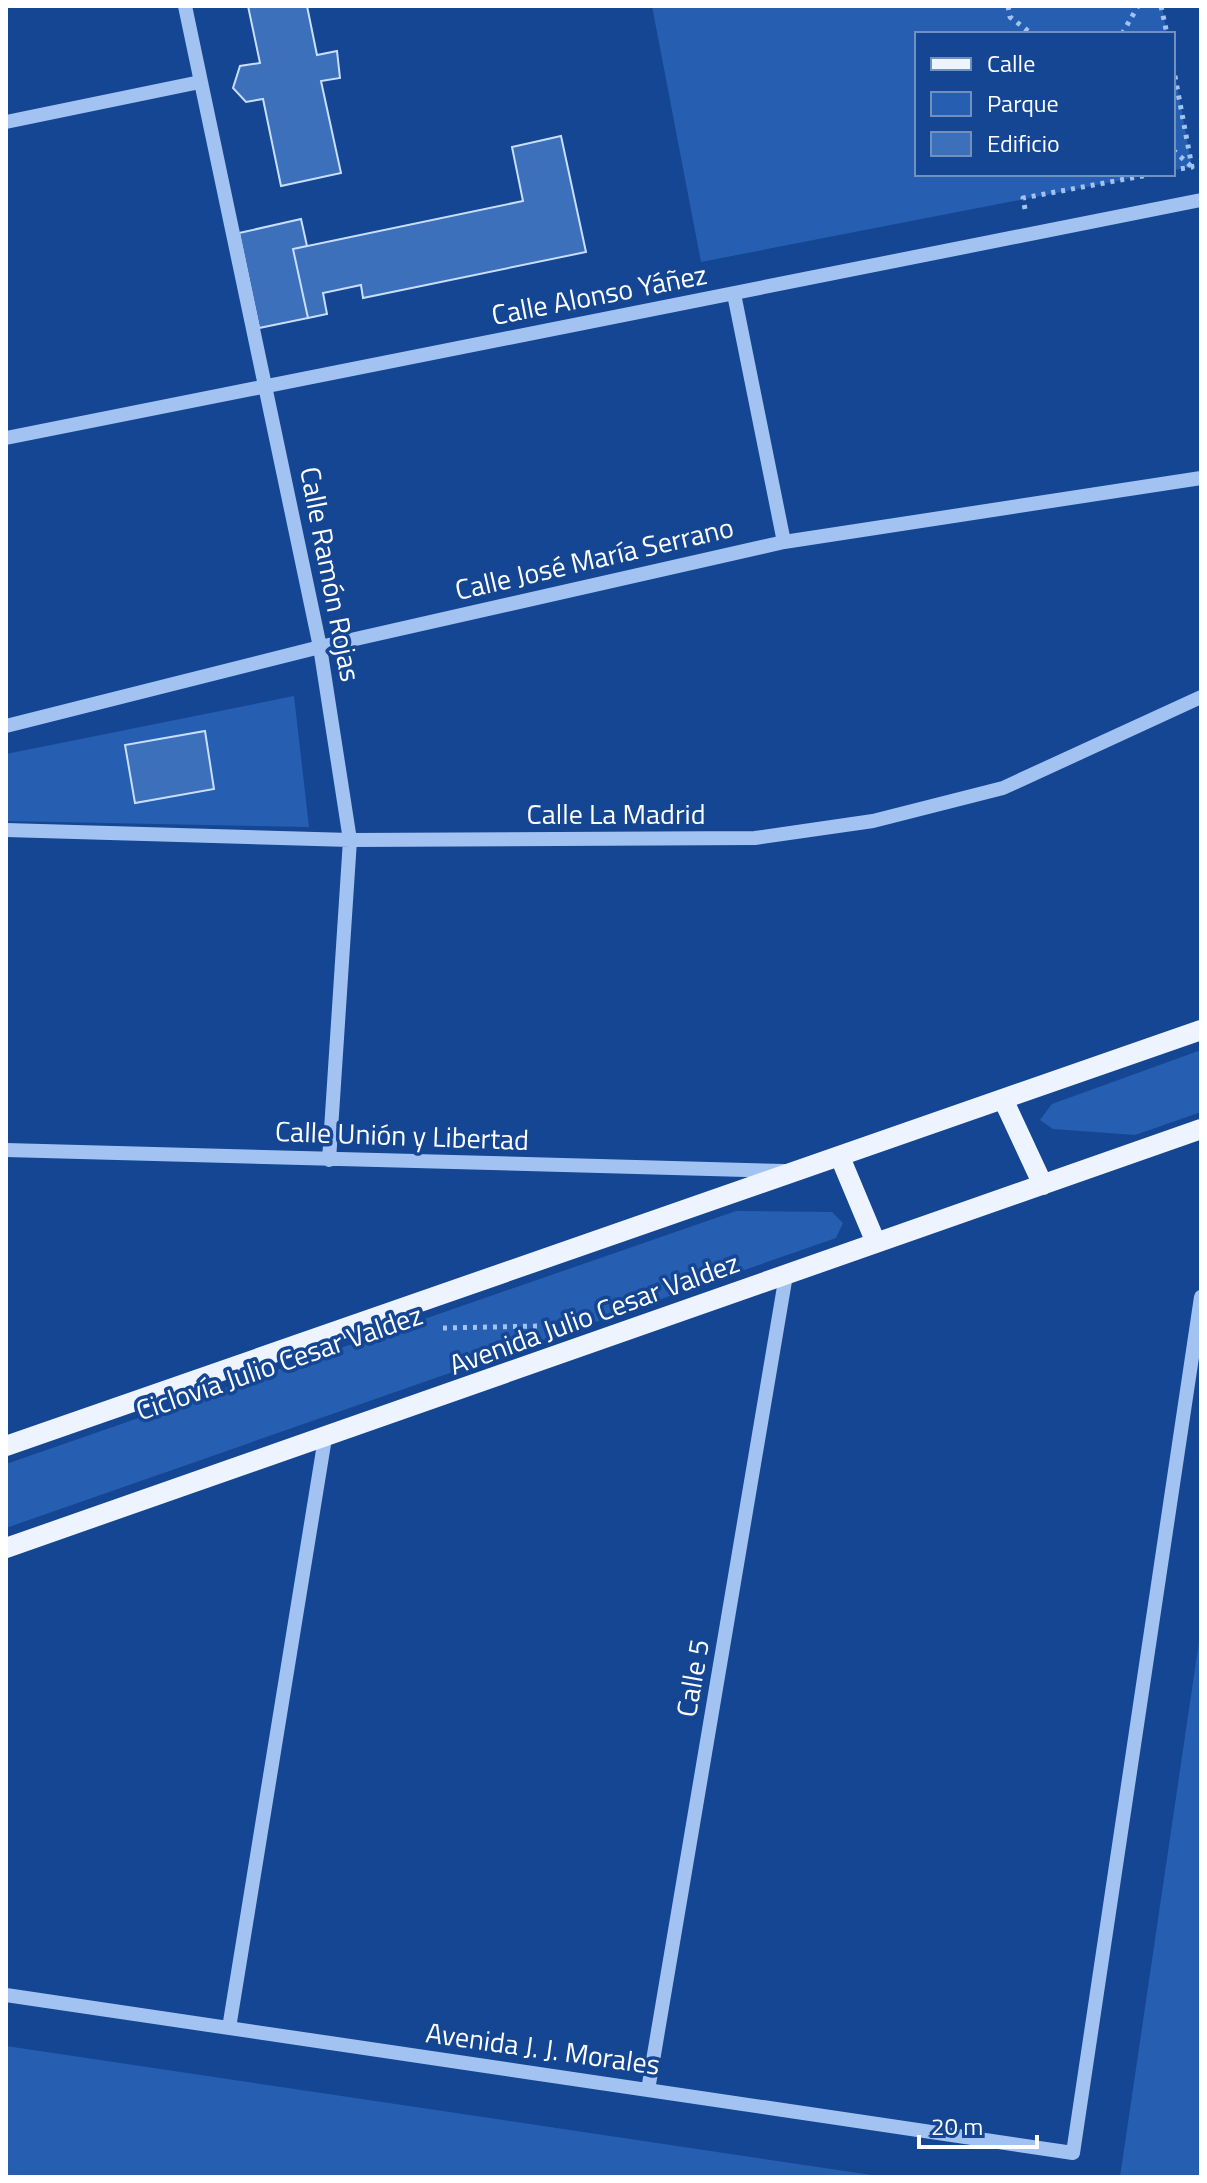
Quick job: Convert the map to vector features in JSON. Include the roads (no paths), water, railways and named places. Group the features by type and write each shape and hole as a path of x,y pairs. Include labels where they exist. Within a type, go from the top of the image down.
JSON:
{"main road":[{"path":"6,1446 1201,1030"},
{"path":"1003,1099 1043,1185"},
{"name":"Avenida Julio Cesar Valdez","path":"6,1548 1201,1129"},
{"path":"840,1157 876,1243"}],"street":[{"name":"Calle Ramón Rojas","path":"185,6 320,647 350,840 329,1160"},
{"path":"6,122 200,82"},
{"name":"Calle Alonso Yáñez","path":"6,438 1201,200"},
{"path":"734,294 784,542"},
{"name":"Calle José María Serrano","path":"6,726 320,647 784,542 1201,478"},
{"name":"Calle La Madrid","path":"6,830 350,840 755,838 873,821 1003,788 1201,697"},
{"name":"Calle Unión y Libertad","path":"6,1150 797,1172"},
{"name":"Calle 5","path":"648,2090 786,1275"},
{"name":"Avenida J. J. Morales","path":"6,1995 1073,2153 1201,1297"},
{"path":"229,2028 325,1438"}]}
